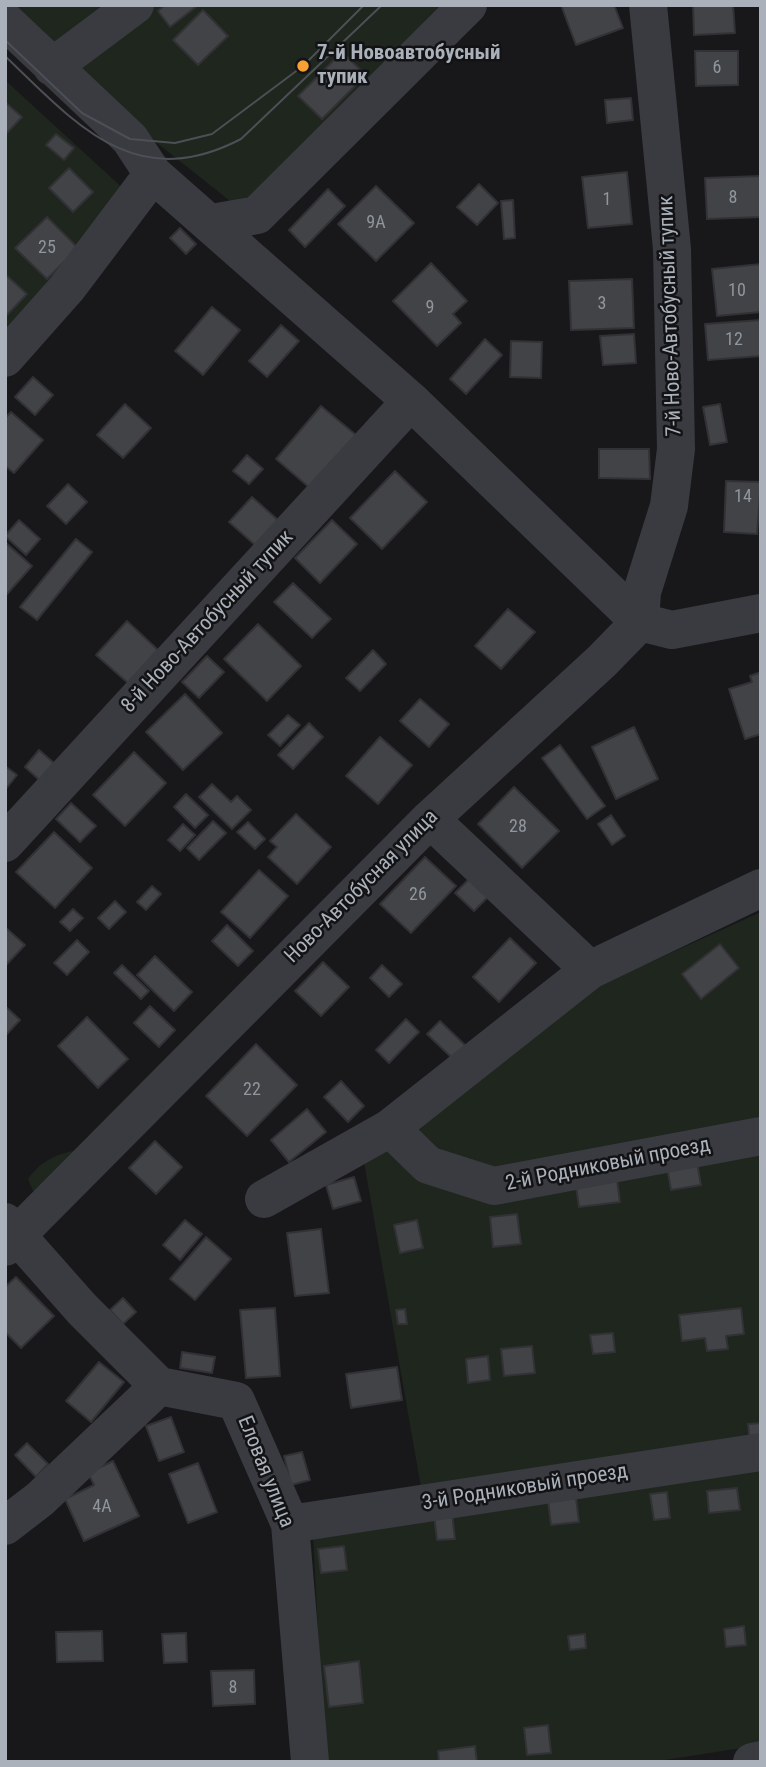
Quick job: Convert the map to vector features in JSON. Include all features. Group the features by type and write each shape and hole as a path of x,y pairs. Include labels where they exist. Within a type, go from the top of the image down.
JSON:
{"street":[{"path":"52,67 135,5"},
{"path":"212,223 257,215 468,5"},
{"name":"7-й Ново-Автобусный тупик","path":"640,622 642,592 669,506 676,449 672,249 648,5"},
{"path":"5,21 130,139 153,174 212,223 411,401 640,622 672,629 761,613"},
{"path":"5,358 67,288 153,174"},
{"name":"8-й Ново-Автобусный тупик","path":"5,843 411,401"},
{"name":"Ново-Автобусная улица","path":"9,1234 430,819 602,661 640,622"},
{"path":"430,819 590,970"},
{"path":"264,1199 390,1128 590,970 761,888"},
{"name":"2-й Родниковый проезд","path":"390,1128 428,1165 494,1186 761,1136"},
{"path":"5,1526 40,1499 159,1386 9,1234"},
{"name":"Еловая улица","path":"159,1386 236,1401 290,1524 310,1762"},
{"name":"3-й Родниковый проезд","path":"290,1524 761,1452"},
{"path":"751,1762 761,1760"}],"shaded area":[{"path":"9,5 453,5 253,196 230,201 108,104"},
{"path":"5,80 127,192 5,348"},
{"path":"761,912 761,1745 652,1762 325,1762 313,1535 422,1493 363,1156 598,986"},
{"path":"90,1148 53,1189 33,1191 28,1179 41,1165 63,1154"}],"building":[{"path":"165,5 197,6 170,27 158,11"},
{"path":"561,5 614,5 623,28 576,45"},
{"path":"693,5 733,5 735,33 694,35"},
{"path":"203,10 228,36 198,65 173,40"},
{"path":"695,51 738,51 738,85 696,86"},
{"path":"342,52 366,75 322,119 298,96"},
{"path":"631,98 633,120 607,123 605,100"},
{"path":"5,102 22,117 5,135"},
{"path":"56,134 74,148 64,160 46,145"},
{"path":"69,168 93,192 73,212 49,188"},
{"path":"627,172 632,224 588,228 582,177"},
{"path":"761,176 761,217 707,219 705,178"},
{"path":"479,184 498,203 477,225 457,207"},
{"path":"376,186 414,223 376,261 338,224"},
{"path":"328,189 345,206 305,247 289,230"},
{"path":"513,200 515,238 504,239 501,201"},
{"path":"47,217 78,248 47,279 15,248"},
{"path":"180,228 196,244 186,254 170,238"},
{"path":"431,263 467,301 453,314 461,323 437,346 393,301"},
{"path":"761,264 761,312 717,316 712,269"},
{"path":"5,276 27,294 6,316"},
{"path":"632,279 634,328 571,330 569,281"},
{"path":"212,307 240,330 203,375 175,351"},
{"path":"761,320 761,356 708,360 705,324"},
{"path":"281,325 299,341 267,377 249,361"},
{"path":"634,334 636,363 603,365 600,336"},
{"path":"485,339 502,355 466,394 450,379"},
{"path":"511,341 542,342 541,378 510,377"},
{"path":"33,377 53,395 35,415 15,397"},
{"path":"125,404 151,428 123,458 97,435"},
{"path":"720,404 727,442 710,445 703,407"},
{"path":"321,406 356,435 311,489 276,459"},
{"path":"11,412 43,440 14,473 5,466 5,418"},
{"path":"599,449 649,449 650,479 599,478"},
{"path":"247,455 263,469 249,484 233,471"},
{"path":"395,471 427,502 382,549 350,518"},
{"path":"726,481 761,482 757,534 724,532"},
{"path":"68,484 87,502 66,524 47,506"},
{"path":"252,497 278,520 255,545 229,522"},
{"path":"19,520 40,539 26,555 5,536"},
{"path":"332,520 357,544 320,583 295,558"},
{"path":"76,539 92,552 37,620 20,607"},
{"path":"6,543 32,566 7,594 5,593"},
{"path":"293,583 331,619 312,638 274,602"},
{"path":"508,609 535,632 501,669 475,646"},
{"path":"127,621 158,650 128,683 96,655"},
{"path":"258,624 301,666 267,701 224,659"},
{"path":"373,650 386,664 360,691 346,678"},
{"path":"207,656 224,672 199,698 182,682"},
{"path":"761,672 761,734 745,739 729,689 752,682 750,676"},
{"path":"185,694 222,733 183,770 146,732"},
{"path":"420,699 449,724 429,747 400,721"},
{"path":"288,715 300,725 280,746 268,735"},
{"path":"309,723 323,737 293,769 278,755"},
{"path":"634,727 658,779 616,799 592,747"},
{"path":"380,737 412,765 378,804 346,776"},
{"path":"560,745 605,806 587,819 542,758"},
{"path":"39,750 62,770 47,787 25,767"},
{"path":"134,752 166,783 125,826 93,795"},
{"path":"5,766 17,775 5,790"},
{"path":"212,784 231,802 237,796 251,810 232,829 199,797"},
{"path":"514,787 559,831 522,868 478,824"},
{"path":"186,794 208,815 195,828 174,807"},
{"path":"71,803 96,826 80,842 56,819"},
{"path":"296,814 331,847 297,884 268,857 277,847 270,841"},
{"path":"611,815 625,836 612,845 598,824"},
{"path":"213,821 226,833 199,860 187,848"},
{"path":"248,822 265,839 255,849 237,832"},
{"path":"183,824 195,835 180,851 168,840"},
{"path":"54,832 92,868 55,908 16,872"},
{"path":"425,857 456,886 411,933 380,904"},
{"path":"259,870 288,896 250,938 221,912"},
{"path":"470,878 489,896 474,911 455,893"},
{"path":"152,886 161,894 146,910 137,902"},
{"path":"115,901 126,912 109,929 98,918"},
{"path":"73,909 83,918 70,931 60,922"},
{"path":"227,925 253,951 238,966 212,941"},
{"path":"5,927 25,945 5,966"},
{"path":"510,938 536,963 499,1002 473,977"},
{"path":"77,940 89,952 67,975 54,963"},
{"path":"720,944 739,968 701,999 682,974"},
{"path":"155,956 192,992 174,1011 137,975"},
{"path":"323,962 349,987 321,1016 295,991"},
{"path":"122,965 149,991 141,999 114,973"},
{"path":"382,965 402,984 389,997 370,978"},
{"path":"5,1006 20,1020 5,1036"},
{"path":"150,1006 175,1030 159,1047 134,1023"},
{"path":"87,1017 128,1059 98,1088 58,1046"},
{"path":"406,1019 419,1032 389,1063 376,1050"},
{"path":"440,1021 466,1046 453,1059 427,1034"},
{"path":"256,1044 297,1085 247,1136 206,1096"},
{"path":"341,1081 364,1106 348,1122 324,1097"},
{"path":"307,1109 326,1132 289,1162 271,1140"},
{"path":"155,1141 182,1167 156,1194 129,1168"},
{"path":"697,1162 701,1185 671,1190 667,1167"},
{"path":"616,1173 620,1202 579,1207 575,1179"},
{"path":"354,1177 361,1201 333,1209 326,1185"},
{"path":"517,1214 521,1244 493,1247 490,1217"},
{"path":"185,1220 202,1234 180,1260 163,1245"},
{"path":"417,1220 423,1248 400,1253 394,1225"},
{"path":"321,1229 329,1293 295,1296 287,1233"},
{"path":"206,1237 231,1259 195,1300 170,1279"},
{"path":"16,1277 54,1316 21,1348 5,1332 5,1287"},
{"path":"123,1298 136,1312 123,1324 110,1310"},
{"path":"275,1308 280,1376 246,1378 240,1310"},
{"path":"741,1308 744,1334 726,1336 728,1349 707,1351 705,1338 682,1341 679,1315"},
{"path":"405,1309 407,1324 398,1324 396,1310"},
{"path":"613,1333 615,1352 593,1354 590,1335"},
{"path":"532,1346 535,1373 504,1376 501,1349"},
{"path":"182,1352 215,1357 212,1373 180,1368"},
{"path":"488,1356 490,1380 468,1383 466,1359"},
{"path":"99,1362 124,1382 91,1422 66,1401"},
{"path":"397,1367 402,1400 351,1408 346,1374"},
{"path":"171,1417 184,1452 159,1461 146,1426"},
{"path":"761,1423 761,1445 750,1446 748,1424"},
{"path":"27,1443 48,1464 36,1477 15,1455"},
{"path":"302,1452 310,1480 291,1485 284,1456"},
{"path":"113,1461 139,1516 84,1541 65,1499 94,1485 88,1473"},
{"path":"198,1463 217,1512 188,1523 169,1474"},
{"path":"737,1488 740,1510 709,1513 707,1491"},
{"path":"667,1492 670,1518 654,1520 650,1494"},
{"path":"576,1498 579,1522 551,1525 548,1501"},
{"path":"452,1513 455,1539 437,1540 434,1515"},
{"path":"344,1546 347,1570 321,1573 318,1549"},
{"path":"744,1626 746,1645 726,1647 724,1629"},
{"path":"102,1631 103,1661 57,1662 56,1632"},
{"path":"186,1633 187,1662 164,1663 162,1634"},
{"path":"585,1634 586,1648 570,1650 568,1636"},
{"path":"359,1661 363,1703 329,1707 324,1666"},
{"path":"254,1670 255,1704 213,1706 211,1671"},
{"path":"548,1725 551,1753 527,1755 524,1728"},
{"path":"475,1746 477,1762 439,1762 438,1751"}],"tram line":[{"path":"5,40 82,113 130,139 175,143 212,134 303,66 364,5"},
{"path":"5,56 57,106 110,144 139,155 170,159 203,154 241,139 382,5"}],"place":[{"name":"7-й Новоавтобусный тупик","path":"303,66"}]}
